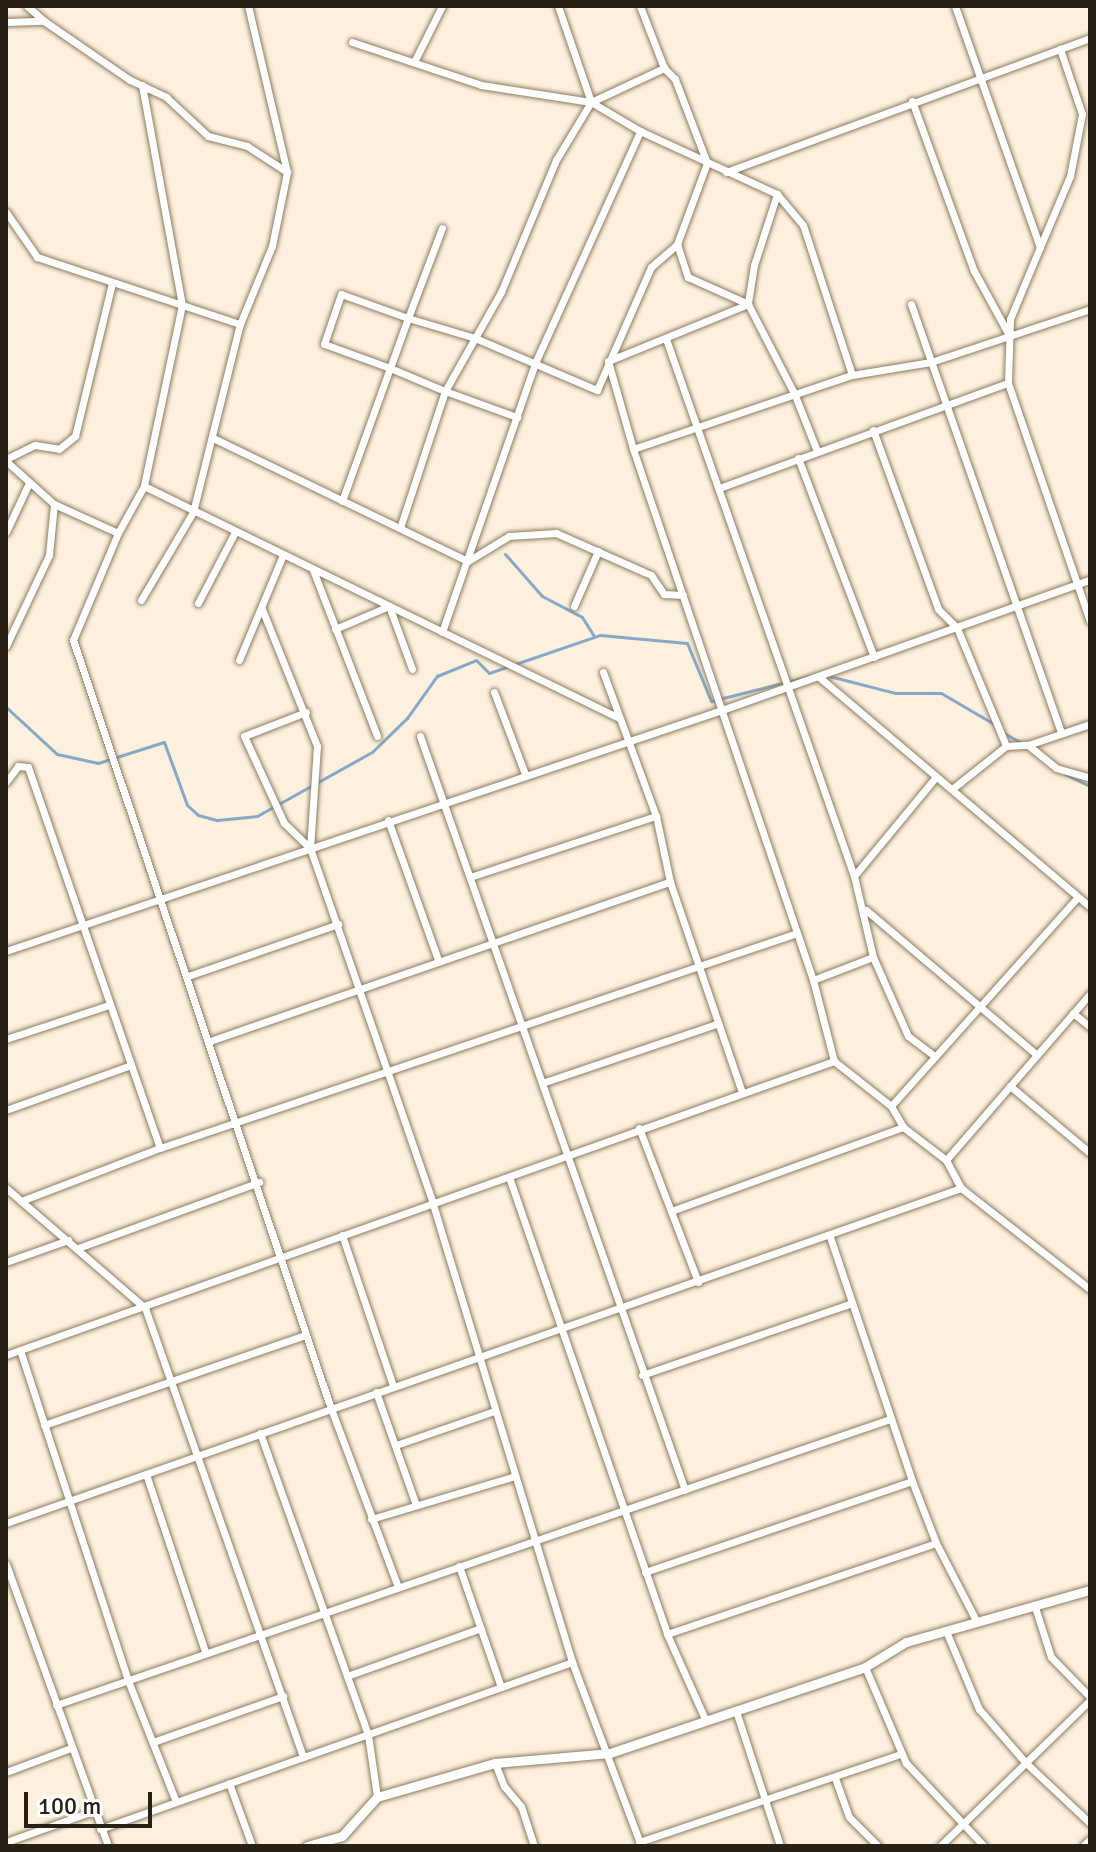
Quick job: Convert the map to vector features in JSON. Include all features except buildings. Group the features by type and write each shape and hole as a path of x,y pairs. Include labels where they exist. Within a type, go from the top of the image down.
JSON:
{"street":[{"path":"27,6 44,21 142,85 166,97 208,136 247,146 287,172"},
{"path":"141,600 193,512 240,324 272,246 287,172 248,6"},
{"path":"414,62 442,6"},
{"path":"558,6 591,102"},
{"path":"517,417 324,344 341,294 475,338 597,390 651,267 677,244 707,163 675,79 664,68 640,6"},
{"path":"955,6 977,76 1040,247"},
{"path":"6,22 44,21"},
{"path":"726,172 977,76 1090,38"},
{"path":"352,42 481,85 591,102 640,131 777,194 803,225 852,375"},
{"path":"1060,49 1082,114 1070,176 1010,319 1008,383 1090,621"},
{"path":"400,528 445,391 501,292 556,160 591,102 664,68"},
{"path":"142,85 182,305 144,486 118,533 73,640 259,1182 330,1406 398,1587"},
{"path":"912,101 974,271 1010,336"},
{"path":"442,632 535,363 640,131"},
{"path":"777,194 754,265 748,304 794,393 817,451"},
{"path":"6,212 37,257 240,324"},
{"path":"342,501 442,228"},
{"path":"677,244 688,277 748,304"},
{"path":"112,283 75,436 59,449 35,445 6,460 54,504 118,533"},
{"path":"608,361 748,304"},
{"path":"911,304 1061,733"},
{"path":"633,449 852,375 931,362 1090,309"},
{"path":"666,339 791,686 866,910 873,957 908,1036 935,1056"},
{"path":"608,361 633,449 813,980 834,1061 891,1106 903,1127 946,1160 961,1188 1090,1289"},
{"path":"719,488 1008,383"},
{"path":"873,430 938,609 957,628 1006,746"},
{"path":"213,438 468,561"},
{"path":"798,458 874,657"},
{"path":"6,532 29,483"},
{"path":"144,486 619,718"},
{"path":"6,646 49,555 54,504"},
{"path":"198,603 235,532"},
{"path":"468,561 519,533 556,533 651,575 664,594 683,595"},
{"path":"574,606 598,551"},
{"path":"239,660 283,555"},
{"path":"313,570 377,736"},
{"path":"6,950 445,800 819,677 1090,580"},
{"path":"335,629 389,606"},
{"path":"389,606 412,669"},
{"path":"262,609 306,712 318,756 310,848 362,988 432,1201 476,1356 572,1662 610,1753 640,1844 767,1796 835,1778 900,1754"},
{"path":"603,672 656,816 670,882 716,1024 742,1092"},
{"path":"819,677 1090,907"},
{"path":"494,692 525,774"},
{"path":"306,712 244,736 284,823 310,848"},
{"path":"952,789 1006,746 1028,745 1090,724"},
{"path":"420,736 473,876 492,941 622,1308 642,1375 685,1490"},
{"path":"1028,745 1056,768 1090,778"},
{"path":"6,782 18,766 28,767 160,1148"},
{"path":"854,876 936,777"},
{"path":"473,876 656,816"},
{"path":"388,820 438,960"},
{"path":"210,1041 670,882"},
{"path":"891,1106 1078,897"},
{"path":"866,910 1037,1055"},
{"path":"188,976 338,924"},
{"path":"21,1201 238,1121 797,933"},
{"path":"813,980 873,957"},
{"path":"946,1160 1090,994"},
{"path":"6,1039 109,1005"},
{"path":"1073,1013 1090,1027"},
{"path":"542,1083 716,1024"},
{"path":"6,1355 145,1308 432,1201 509,1177 639,1128 834,1061"},
{"path":"6,1110 131,1065"},
{"path":"1010,1086 1090,1153"},
{"path":"671,1211 903,1127"},
{"path":"639,1128 698,1282"},
{"path":"509,1177 627,1508 667,1634 705,1719"},
{"path":"78,1248 259,1182"},
{"path":"6,1188 145,1308 175,1381 303,1757"},
{"path":"6,1523 330,1406 562,1325 622,1308 830,1237 961,1188"},
{"path":"342,1235 393,1386"},
{"path":"830,1237 912,1481 936,1543 977,1622"},
{"path":"6,1262 68,1240"},
{"path":"642,1375 852,1303"},
{"path":"44,1425 306,1335"},
{"path":"20,1350 67,1502 127,1678 156,1741 175,1799"},
{"path":"376,1392 416,1505"},
{"path":"396,1445 494,1411"},
{"path":"56,1705 205,1651 890,1419"},
{"path":"260,1433 368,1735 377,1797"},
{"path":"146,1474 205,1651"},
{"path":"371,1519 515,1476"},
{"path":"645,1572 912,1481"},
{"path":"667,1634 936,1543"},
{"path":"6,1564 108,1846"},
{"path":"459,1566 501,1687"},
{"path":"307,1846 342,1836 377,1797 495,1763 610,1753 865,1667 906,1642 1090,1590"},
{"path":"940,1846 1090,1698 1051,1657 1035,1607"},
{"path":"347,1676 481,1628"},
{"path":"946,1631 974,1701 1026,1763 1090,1823"},
{"path":"100,1829 175,1799 229,1783 572,1662"},
{"path":"865,1667 900,1754 984,1846"},
{"path":"156,1741 283,1696"},
{"path":"736,1711 767,1796 780,1846"},
{"path":"6,1772 71,1748"},
{"path":"495,1763 504,1786 521,1806 533,1845"},
{"path":"835,1778 849,1817 878,1846"},
{"path":"229,1783 252,1846"},
{"path":"6,1842 93,1811"},
{"path":"342,1836 349,1846"},
{"path":"1083,1846 1090,1839"}],"waterway":[{"path":"505,554 542,596 582,617 594,636"},
{"path":"6,707 57,754 98,763 164,742 187,805 198,815 217,820 257,816 372,752 407,718 437,676 476,660 489,673 600,635 687,643 711,701 818,674"},
{"path":"829,676 895,693 941,693 994,724"},
{"path":"1002,732 1020,742"},
{"path":"1065,774 1090,786"}]}
